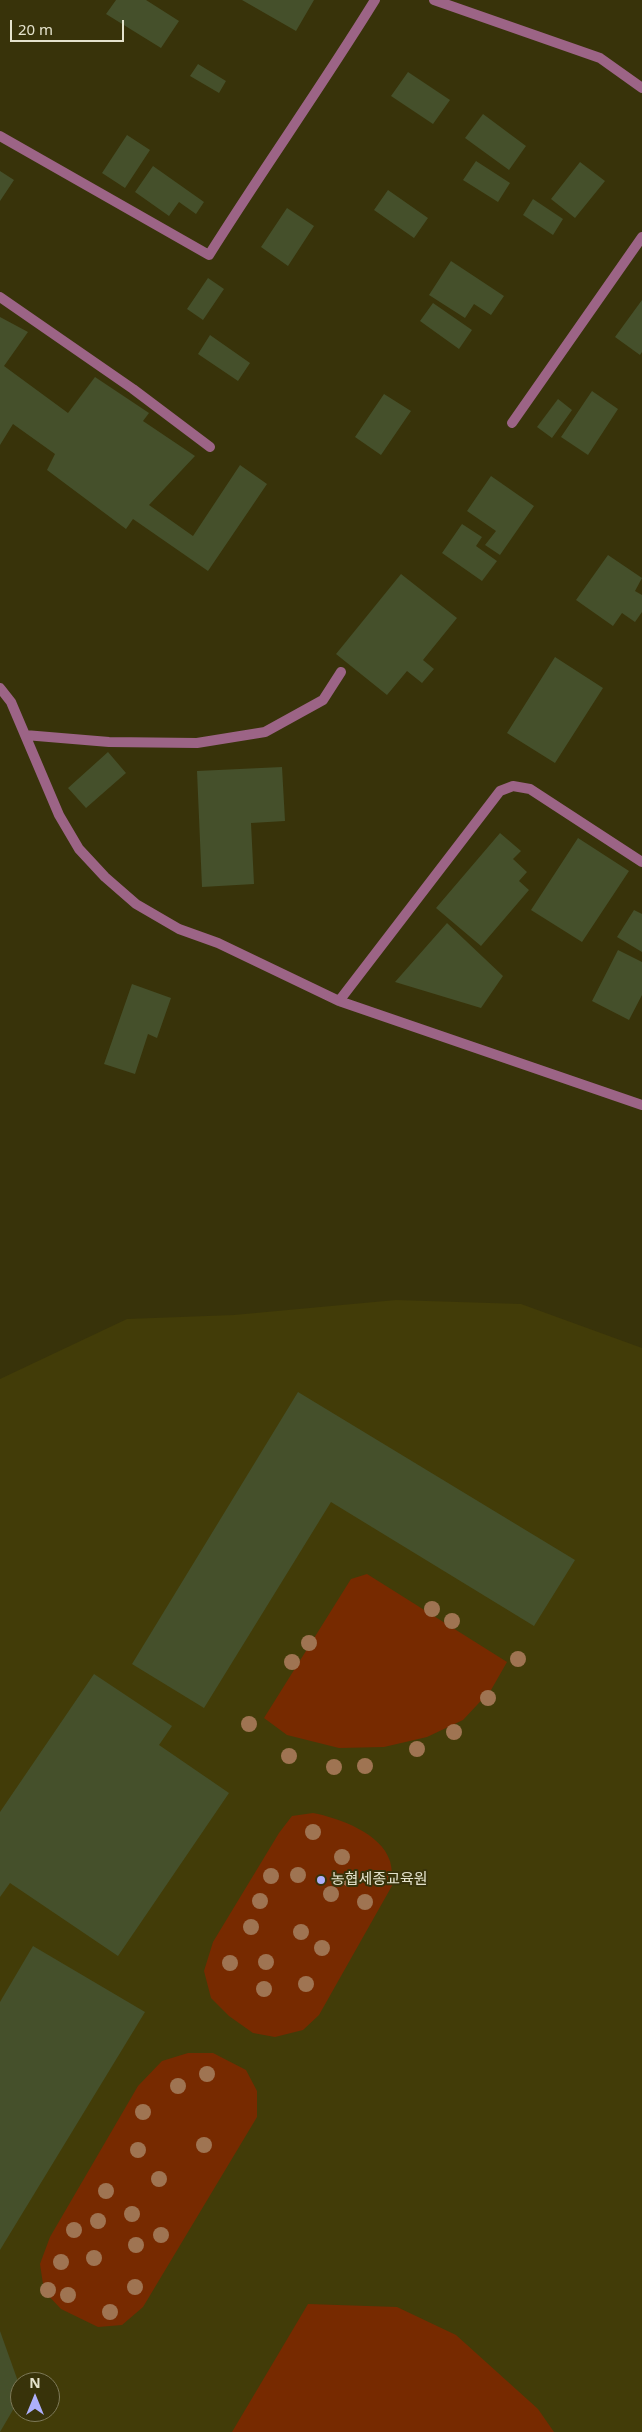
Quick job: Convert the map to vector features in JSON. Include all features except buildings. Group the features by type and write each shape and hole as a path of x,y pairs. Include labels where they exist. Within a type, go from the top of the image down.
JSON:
{"street":[{"path":"0,136 209,255 259,175 344,50 375,0"},
{"path":"434,0 600,58 642,88"},
{"path":"512,423 642,237"},
{"path":"0,297 133,389 210,447"},
{"path":"25,735 109,742 197,743 265,732 323,700 341,672"},
{"path":"0,688 11,702 59,815 79,849 136,904 179,928 218,943 339,1001 642,1105"},
{"path":"339,1001 500,791 514,786 530,789 642,862"}],"shaded area":[{"name":"농협세종교육원","path":"396,1300 521,1304 642,1348 642,2432 0,2432 0,1379 127,1319 234,1315"},
{"path":"367,1574 507,1662 491,1690 463,1720 427,1737 384,1747 339,1748 287,1735 264,1718 351,1579"},
{"path":"313,1813 358,1828 378,1842 390,1861 393,1884 319,2015 303,2030 275,2037 253,2033 229,2016 211,1998 204,1971 213,1942 279,1833 292,1816"},
{"path":"188,2053 213,2053 246,2070 257,2091 257,2117 143,2307 122,2325 98,2327 61,2309 44,2291 40,2264 50,2237 138,2086 162,2061"},
{"path":"308,2304 397,2307 456,2335 538,2409 554,2432 232,2432"}],"place":[{"name":"농협세종교육원","path":"321,1880"}]}
